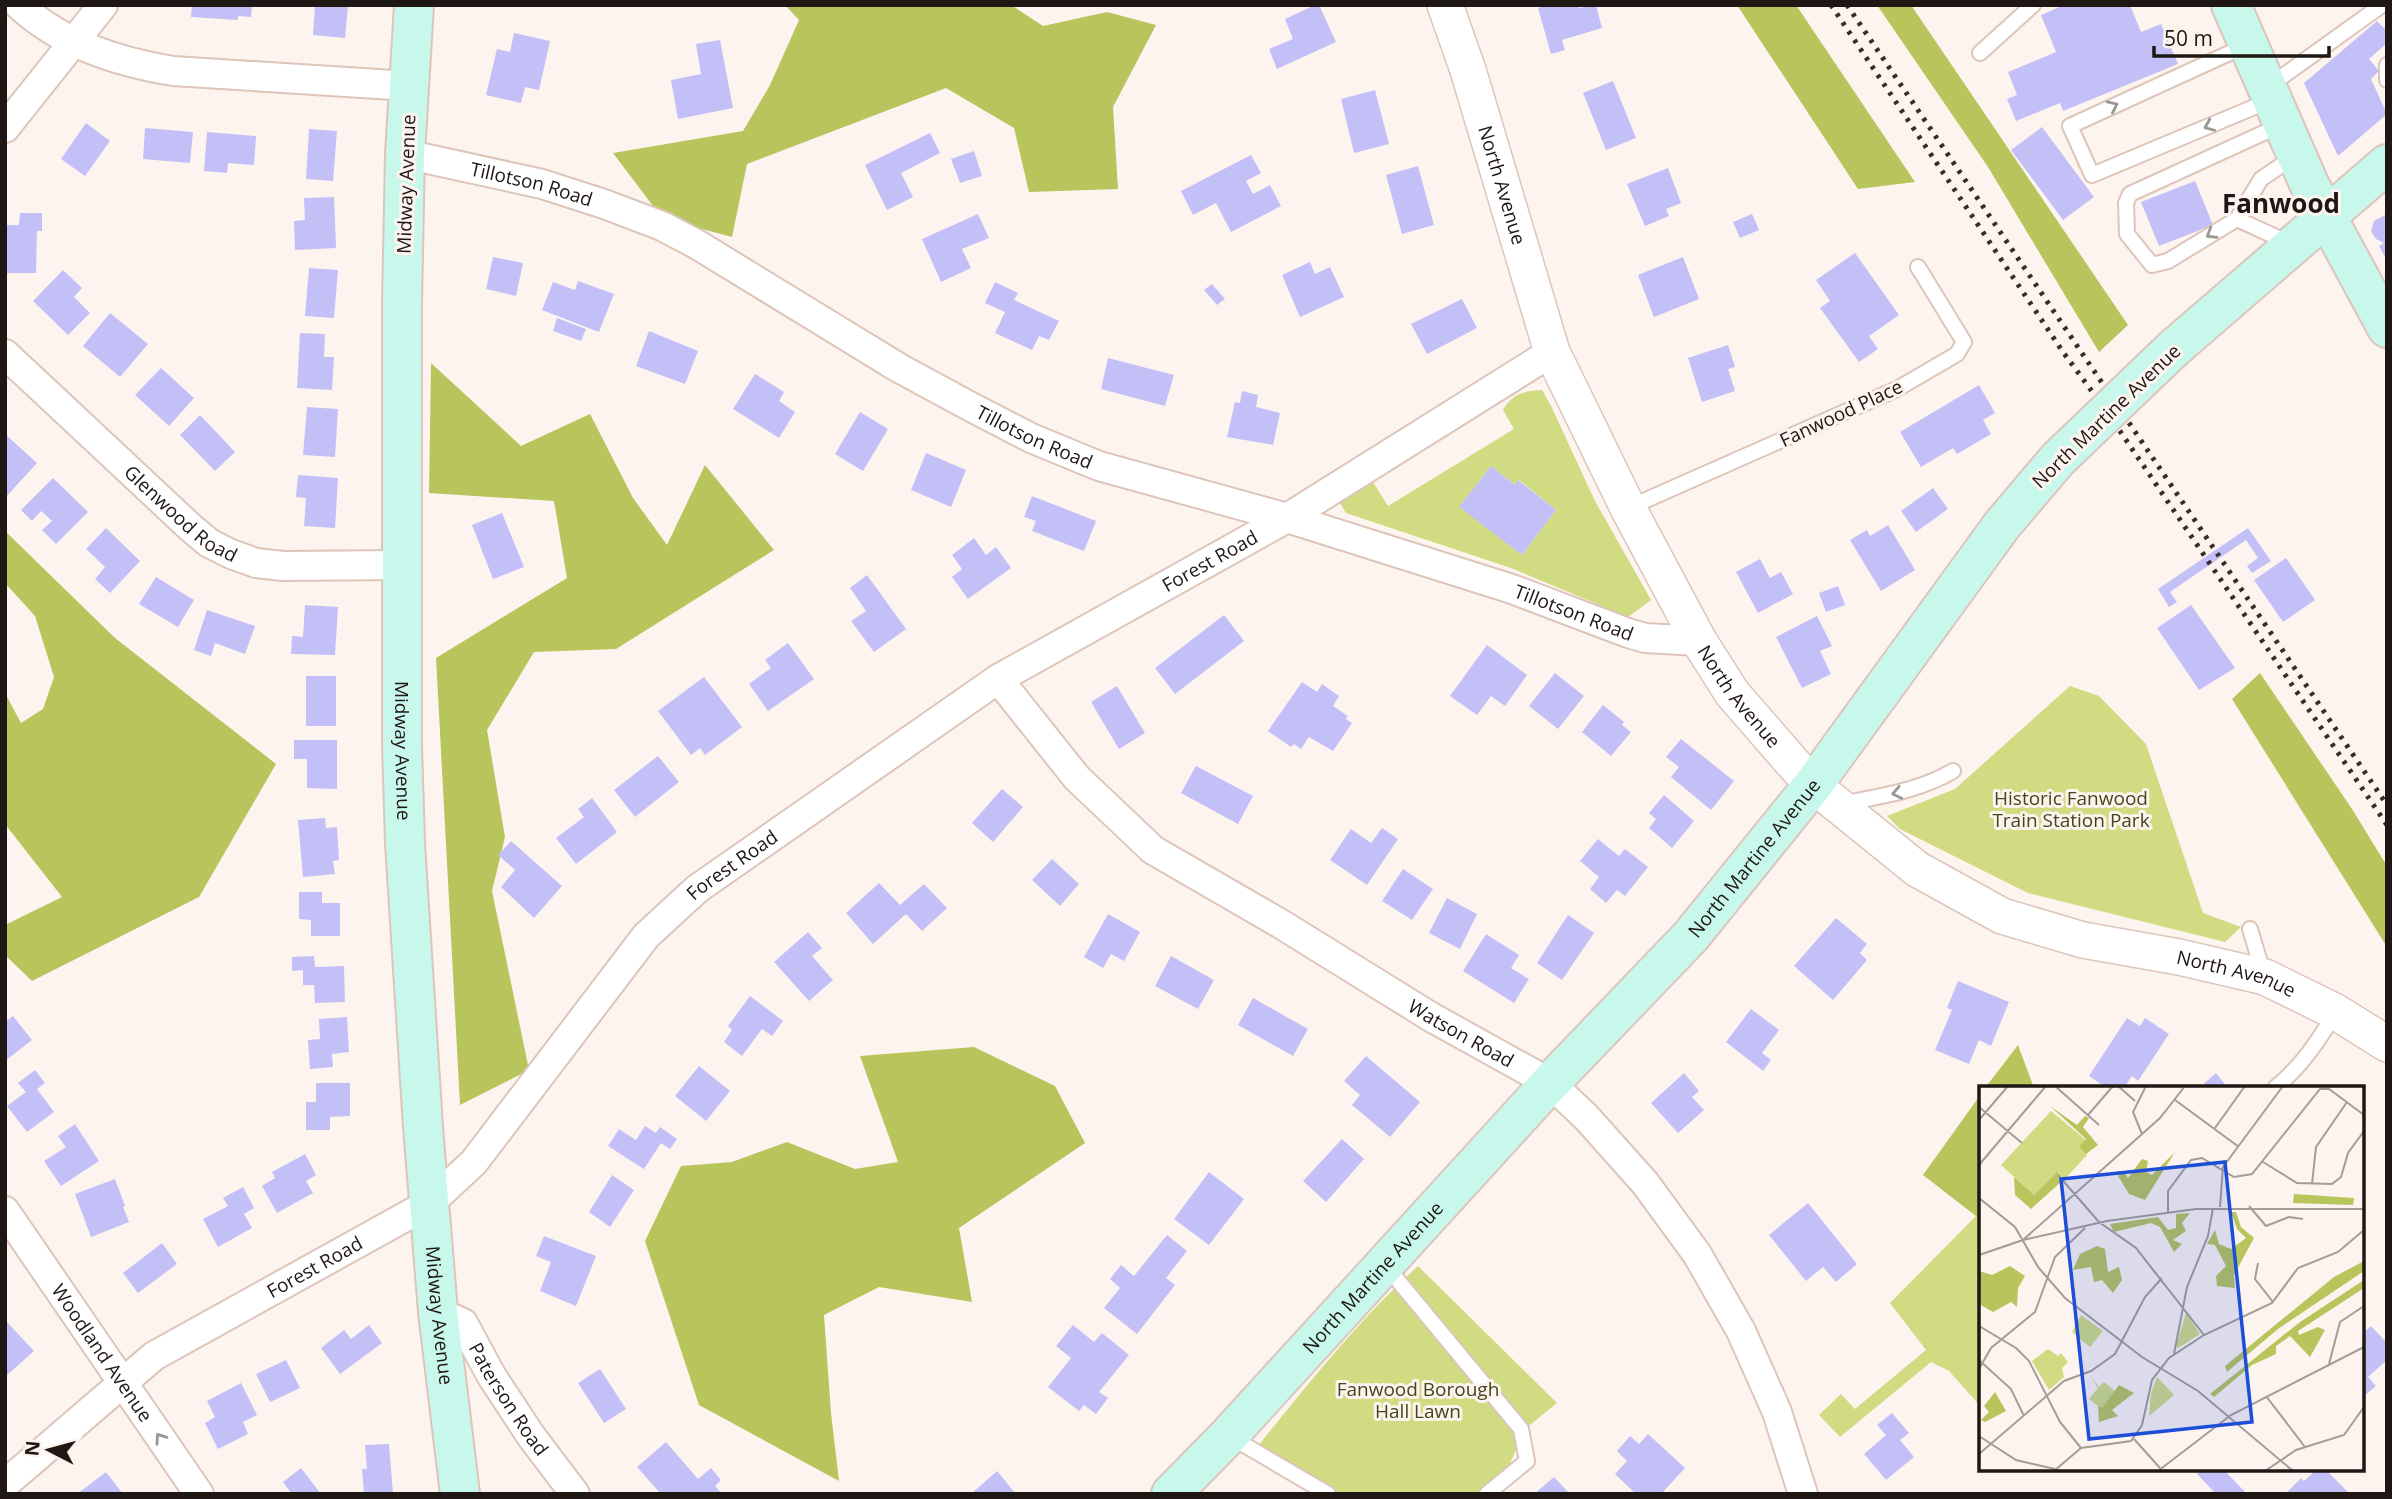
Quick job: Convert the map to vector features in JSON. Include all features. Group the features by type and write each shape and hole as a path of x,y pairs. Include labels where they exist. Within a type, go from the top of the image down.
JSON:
{"main road":[{"name":"Midway Avenue","path":"414,5 405,154 402,303 402,745 405,843 438,1312 460,1494"},
{"path":"2231,5 2326,219 2387,328"},
{"name":"North Martine Avenue","path":"1171,1494 1228,1436 1550,1083 1825,795 2002,525 2058,459 2174,348 2387,164"}],"street":[{"path":"19,5 43,24 74,42 114,58 173,71 409,86"},
{"path":"5,128 103,5"},
{"name":"North Avenue","path":"1445,5 1468,70 1552,352 1628,508 1699,640 1732,693 1825,795 1917,869 2002,916 2083,940 2179,957 2265,977 2336,1012 2387,1044"},
{"name":"Tillotson Road","path":"405,154 541,184 662,226 698,245 899,368 1031,438 1099,466 1287,518 1512,589 1645,638 1699,640"},
{"name":"Forest Road","path":"5,1484 154,1356 430,1203 474,1162 646,936 708,881 998,679 1287,518 1552,352"},
{"name":"Glenwood Road","path":"5,354 190,527 220,548 256,563 283,566 402,565"},
{"name":"Watson Road","path":"998,679 1077,778 1153,850 1281,924 1431,1017 1550,1083 1586,1116 1645,1183 1697,1254 1752,1354 1777,1412 1803,1494"},
{"name":"Woodland Avenue","path":"5,1211 199,1494"},
{"name":"Paterson Road","path":"438,1312 463,1323 491,1375 531,1436 575,1494"}],"lane":[{"path":"1980,53 2033,5"},
{"path":"2280,117 2261,179 2237,219 2168,261 2152,265 2127,234 2126,203 2130,194 2280,117 2382,5"},
{"path":"2248,44 2070,126 2092,175 2280,117"},
{"path":"2387,65 2387,80"},
{"path":"2237,219 2293,246"},
{"name":"Fanwood Place","path":"1628,508 1897,389 1957,354 1964,342 1918,267"},
{"path":"1825,795 1904,792 1937,781 1953,771"},
{"path":"2249,929 2265,977"},
{"path":"2277,1086 2315,1048 2336,1012"},
{"path":"1384,1263 1521,1429 1527,1461 1487,1494"},
{"path":"1228,1436 1328,1494"}],"green space":[{"path":"785,5 1011,5 1043,26 1107,12 1156,25 1113,107 1118,189 1029,192 1014,128 946,88 747,164 732,237 662,218 613,153 743,131 770,85 799,20"},
{"path":"1737,5 1796,5 1915,182 1858,189"},
{"path":"1877,5 1911,5 2128,325 2099,352 1988,167"},
{"path":"431,363 521,446 590,414 633,498 667,545 705,465 774,550 616,649 534,652 487,730 505,837 492,891 529,1070 460,1105 436,658 567,578 554,501 429,493"},
{"path":"1542,390 1595,501 1651,600 1628,617 1511,568 1346,513 1337,498 1371,479 1388,506 1514,429 1503,410 1515,397","holes":["1491,466 1515,485 1519,480 1556,510 1522,555 1460,506"]},
{"path":"5,531 115,638 276,764 199,897 32,981 5,955 5,925 62,897 5,824 5,693 21,723 43,709 54,677 35,616 5,583"},
{"path":"2260,673 2387,866 2387,947 2232,699"},
{"name":"Historic Fanwood Train Station Park","path":"2070,686 2099,696 2146,744 2203,913 2241,927 2225,942 2028,893 1900,829 1887,816 1955,789"},
{"path":"2018,1045 2033,1086 1987,1086"},
{"path":"974,1047 1055,1086 1085,1143 959,1228 972,1302 879,1287 824,1315 839,1481 699,1405 645,1241 681,1166 732,1162 787,1142 855,1169 898,1162 860,1056"},
{"path":"1979,1097 1979,1218 1923,1175"},
{"path":"1976,1216 1979,1218 1979,1405 1949,1371 1931,1362 1840,1437 1819,1415 1841,1394 1855,1409 1926,1350 1890,1303"},
{"name":"Fanwood Borough Hall Lawn","path":"1418,1266 1557,1403 1525,1429 1505,1475 1481,1494 1316,1494 1253,1452 1353,1332"}],"building":[{"path":"192,5 252,5 251,17 238,16 238,20 191,17"},
{"path":"315,5 348,5 345,38 313,35"},
{"path":"1319,5 1336,42 1277,69 1269,49 1293,39 1285,19"},
{"path":"1548,5 1579,5 1579,8 1596,5 1602,28 1562,40 1565,50 1551,54 1538,8"},
{"path":"2064,5 2130,5 2141,32 2161,24 2178,64 2063,111 2060,103 2016,121 2007,99 2017,95 2008,72 2056,52 2041,15"},
{"path":"2377,21 2387,31 2387,43 2369,59 2379,71 2371,79 2387,114 2338,156 2304,83"},
{"path":"514,33 550,41 539,90 525,87 521,103 486,95 497,49 510,52"},
{"path":"720,40 733,108 678,119 671,80 701,74 696,44"},
{"path":"1613,81 1636,138 1606,150 1583,93"},
{"path":"1375,90 1389,144 1354,153 1341,99"},
{"path":"86,123 110,141 85,176 61,159"},
{"path":"2042,127 2094,197 2063,220 2011,150"},
{"path":"145,128 193,132 190,163 143,159"},
{"path":"309,129 337,131 333,181 306,179"},
{"path":"207,132 256,136 254,165 228,163 227,173 204,171"},
{"path":"930,133 940,153 901,173 913,197 887,210 865,165"},
{"path":"974,151 982,176 960,183 951,159"},
{"path":"1251,155 1261,173 1246,181 1253,194 1270,185 1281,206 1231,232 1216,203 1193,215 1181,191"},
{"path":"1418,166 1434,225 1402,234 1386,175"},
{"path":"1668,168 1681,203 1666,209 1669,216 1645,226 1627,184"},
{"path":"2195,181 2213,225 2159,246 2141,202"},
{"path":"334,197 336,248 295,250 294,221 305,220 304,198"},
{"path":"20,213 42,213 42,231 37,231 36,273 7,273 7,225 19,225"},
{"path":"978,214 989,238 962,249 971,268 941,282 922,239"},
{"path":"1752,214 1759,230 1740,238 1733,222"},
{"path":"2387,214 2387,261 2379,246 2384,243 2376,239 2371,231 2374,221"},
{"path":"1855,253 1899,315 1869,336 1878,349 1859,362 1820,308 1830,301 1816,280"},
{"path":"493,257 523,263 516,296 486,289"},
{"path":"1683,257 1699,299 1654,317 1638,275"},
{"path":"1310,262 1315,274 1330,267 1344,297 1300,317 1282,275"},
{"path":"309,268 338,270 334,318 305,316"},
{"path":"63,270 82,288 74,297 90,313 68,335 33,301"},
{"path":"578,281 614,294 599,332 542,310 553,282 575,290"},
{"path":"995,282 1018,293 1014,300 1059,321 1049,340 1039,336 1032,350 995,333 1005,312 985,303"},
{"path":"1212,284 1225,299 1217,305 1204,290"},
{"path":"1462,299 1477,328 1427,354 1411,324"},
{"path":"110,313 148,344 120,377 83,346"},
{"path":"557,318 586,329 581,341 553,331"},
{"path":"649,331 698,351 685,384 636,366"},
{"path":"300,333 325,334 324,357 334,357 332,390 297,388"},
{"path":"1728,345 1735,367 1728,369 1735,391 1702,402 1688,358"},
{"path":"1108,358 1174,375 1165,406 1101,389"},
{"path":"161,368 194,398 169,426 135,395"},
{"path":"755,374 784,392 779,401 795,412 779,438 733,409"},
{"path":"1979,385 1995,413 1983,420 1991,434 1957,454 1953,448 1921,467 1900,432"},
{"path":"1242,391 1258,395 1256,407 1280,413 1273,445 1227,437 1235,402 1240,403"},
{"path":"307,407 338,409 335,457 303,455"},
{"path":"860,412 888,429 863,471 835,454"},
{"path":"200,415 235,452 215,471 180,435"},
{"path":"5,434 37,463 5,498"},
{"path":"926,453 966,470 951,507 911,490"},
{"path":"1491,466 1515,485 1518,480 1556,510 1522,555 1459,507"},
{"path":"298,475 338,478 335,528 304,526 306,498 296,497"},
{"path":"53,478 88,512 56,544 42,530 52,521 41,511 32,521 21,510"},
{"path":"1933,488 1948,509 1916,532 1901,511"},
{"path":"1032,496 1096,521 1084,551 1032,531 1036,521 1024,517"},
{"path":"502,513 524,567 493,579 472,525"},
{"path":"1888,525 1915,570 1881,591 1850,540 1867,530 1870,536"},
{"path":"106,528 140,561 110,593 95,579 105,567 86,549"},
{"path":"2248,528 2271,561 2252,573 2247,566 2258,558 2246,540 2170,592 2177,602 2169,607 2158,589"},
{"path":"974,538 986,555 996,547 1011,568 968,599 952,577 962,569 952,555"},
{"path":"2286,558 2315,600 2283,622 2254,580"},
{"path":"1760,559 1770,578 1781,572 1793,594 1758,613 1736,572"},
{"path":"867,575 906,629 874,652 851,621 866,611 850,588"},
{"path":"156,577 194,600 178,627 139,604"},
{"path":"1838,586 1845,605 1826,612 1819,593"},
{"path":"305,605 338,607 335,655 291,654 292,636 303,637"},
{"path":"2191,605 2235,668 2199,690 2157,628"},
{"path":"207,610 255,626 245,654 215,643 211,656 194,650"},
{"path":"1224,615 1244,641 1175,694 1155,668"},
{"path":"1817,616 1832,646 1820,651 1831,674 1802,688 1776,637"},
{"path":"788,643 814,679 768,711 749,684 771,668 765,660"},
{"path":"1487,645 1527,675 1505,706 1491,696 1477,715 1450,696"},
{"path":"1555,673 1584,696 1558,729 1529,706"},
{"path":"306,676 336,676 336,726 306,726"},
{"path":"704,677 742,727 705,755 700,748 691,755 658,711"},
{"path":"1302,682 1317,692 1322,684 1339,696 1333,706 1348,716 1346,719 1352,723 1333,751 1309,737 1301,749 1294,744 1291,747 1268,731"},
{"path":"1117,686 1145,733 1119,749 1091,702"},
{"path":"1603,705 1624,722 1622,725 1631,732 1611,756 1582,732"},
{"path":"1681,739 1734,781 1711,810 1671,777 1679,767 1666,757"},
{"path":"294,740 337,740 337,789 307,788 307,759 294,759"},
{"path":"658,756 679,782 635,817 614,790"},
{"path":"1196,766 1253,796 1238,824 1181,793"},
{"path":"1002,789 1023,807 993,842 972,823"},
{"path":"1664,795 1694,821 1672,848 1649,828 1656,819 1649,813"},
{"path":"592,798 617,832 576,864 556,838 584,817 578,809"},
{"path":"325,818 326,828 337,827 339,860 333,861 335,874 303,877 298,820"},
{"path":"1382,828 1398,839 1367,885 1330,860 1351,829 1371,843"},
{"path":"1598,839 1619,856 1625,849 1648,867 1625,896 1617,890 1606,903 1590,889 1599,877 1580,861"},
{"path":"511,841 562,886 534,918 501,887 515,870 498,855"},
{"path":"1052,859 1079,884 1060,906 1032,880"},
{"path":"1403,869 1433,889 1412,920 1382,901"},
{"path":"879,883 900,905 924,884 947,908 922,931 906,914 873,944 846,913"},
{"path":"299,892 322,892 322,903 340,903 340,936 311,936 311,920 299,919"},
{"path":"1447,898 1477,914 1460,949 1429,933"},
{"path":"1108,914 1140,932 1124,961 1111,954 1103,968 1084,957"},
{"path":"1568,915 1594,933 1562,980 1537,963"},
{"path":"1836,918 1867,944 1860,953 1867,960 1833,1000 1794,966"},
{"path":"808,932 822,948 812,956 833,980 809,1001 774,962"},
{"path":"1486,934 1519,955 1511,968 1529,979 1514,1003 1463,971"},
{"path":"314,956 315,967 344,966 345,1002 315,1003 314,985 303,985 303,970 292,971 292,957"},
{"path":"1171,956 1214,980 1198,1009 1155,986"},
{"path":"1958,981 2009,1002 1991,1046 1979,1040 1969,1064 1935,1050 1952,1010 1947,1008"},
{"path":"750,996 783,1021 772,1036 762,1029 742,1056 724,1042 732,1030 728,1026"},
{"path":"1253,998 1308,1029 1293,1056 1238,1025"},
{"path":"1751,1009 1779,1030 1762,1053 1771,1060 1763,1071 1726,1042"},
{"path":"13,1016 32,1040 5,1061 5,1022"},
{"path":"347,1017 349,1052 332,1054 333,1067 310,1069 308,1040 320,1039 319,1019"},
{"path":"2127,1018 2140,1026 2145,1018 2169,1034 2138,1081 2132,1076 2125,1086 2104,1086 2089,1076"},
{"path":"1366,1056 1420,1102 1390,1137 1352,1105 1360,1095 1344,1081"},
{"path":"699,1066 730,1091 706,1121 675,1096"},
{"path":"35,1070 45,1083 37,1089 54,1112 27,1132 7,1106 26,1092 18,1083"},
{"path":"1684,1073 1699,1091 1692,1097 1704,1110 1678,1133 1651,1103"},
{"path":"2216,1073 2226,1086 2201,1086"},
{"path":"316,1083 350,1083 350,1116 330,1117 330,1130 306,1130 306,1102 316,1102"},
{"path":"75,1124 99,1161 61,1186 44,1161 66,1147 58,1136"},
{"path":"645,1126 656,1133 660,1127 677,1139 670,1149 661,1143 644,1169 608,1146 619,1129 636,1140"},
{"path":"1342,1139 1364,1159 1326,1202 1303,1181"},
{"path":"305,1154 316,1175 306,1181 313,1193 277,1213 262,1186 275,1178 272,1172"},
{"path":"1209,1172 1244,1199 1209,1245 1174,1219"},
{"path":"612,1175 634,1190 610,1227 589,1212"},
{"path":"115,1179 129,1222 91,1237 75,1194"},
{"path":"243,1187 254,1208 244,1214 252,1228 218,1247 203,1219 228,1206 223,1198"},
{"path":"1808,1203 1857,1264 1836,1282 1823,1267 1806,1281 1769,1235"},
{"path":"1167,1235 1187,1251 1166,1278 1175,1285 1137,1334 1104,1308 1120,1288 1110,1279 1121,1265 1134,1276"},
{"path":"544,1236 596,1256 576,1306 540,1291 551,1262 536,1256"},
{"path":"162,1243 177,1264 138,1293 123,1273"},
{"path":"5,1320 34,1351 5,1377"},
{"path":"369,1325 382,1343 340,1374 321,1348 344,1330 351,1339"},
{"path":"1073,1325 1094,1342 1102,1333 1129,1355 1099,1392 1108,1398 1096,1414 1084,1405 1079,1411 1048,1387 1071,1358 1056,1346"},
{"path":"2371,1326 2387,1343 2387,1360 2368,1377 2376,1386 2364,1396 2364,1332"},
{"path":"286,1360 300,1388 270,1402 256,1374"},
{"path":"600,1369 626,1409 604,1423 578,1383"},
{"path":"241,1383 257,1415 243,1422 248,1434 218,1449 205,1423 215,1417 207,1401"},
{"path":"1892,1413 1909,1433 1900,1440 1914,1457 1886,1480 1864,1454 1886,1435 1877,1425"},
{"path":"1648,1434 1685,1468 1662,1493 1636,1494 1615,1474 1627,1461 1617,1451 1630,1436 1639,1444"},
{"path":"666,1442 698,1479 711,1468 721,1480 715,1486 722,1494 661,1494 637,1467"},
{"path":"389,1444 393,1494 364,1494 362,1469 367,1469 365,1445"},
{"path":"301,1468 321,1494 292,1494 283,1482"},
{"path":"997,1471 1016,1494 971,1494"},
{"path":"2200,1471 2225,1471 2247,1494 2216,1494 2197,1474"},
{"path":"2315,1471 2327,1471 2348,1492 2285,1494 2301,1478 2304,1481"},
{"path":"106,1472 123,1494 77,1494"},
{"path":"1554,1477 1570,1494 1534,1494"}],"railway":[{"path":"1831,5 2063,352 2105,409 2387,825"},
{"path":"1847,5 2387,805"}],"district":[{"name":"Fanwood","path":"2281,204"}]}
